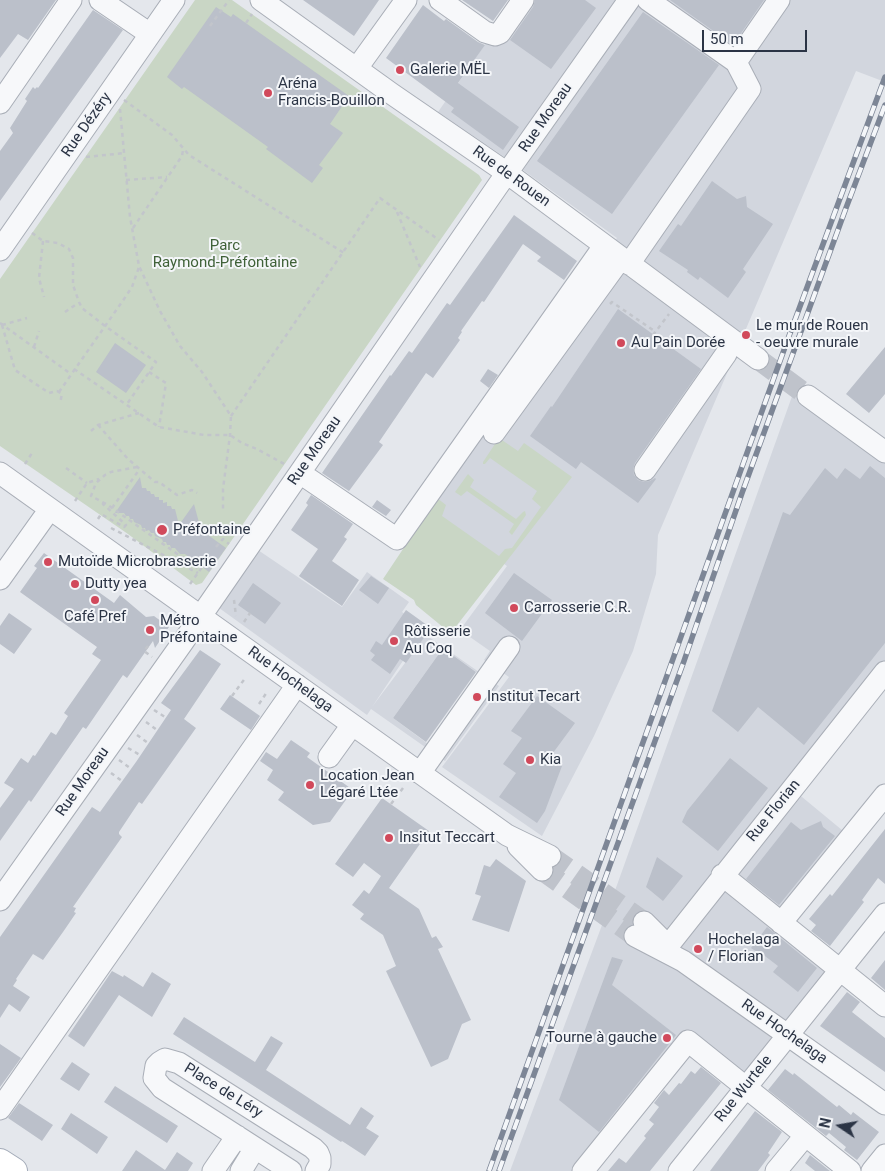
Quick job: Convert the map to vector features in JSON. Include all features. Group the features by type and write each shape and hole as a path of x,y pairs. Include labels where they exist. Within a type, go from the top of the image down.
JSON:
{"main road":[{"path":"0,1162 14,1171"}],"street":[{"path":"0,103 71,0"},
{"path":"100,0 150,34"},
{"name":"Rue Dézéry","path":"0,250 174,0"},
{"path":"357,68 406,0"},
{"path":"440,0 485,32 496,35 500,33 523,0"},
{"name":"Rue Moreau","path":"0,900 201,616 291,468 507,173 629,0"},
{"path":"291,468 396,539 750,89 736,62 648,0"},
{"path":"736,62 779,0"},
{"name":"Rue de Rouen","path":"263,4 507,173 758,359"},
{"path":"494,434 618,256"},
{"path":"645,470 726,354"},
{"path":"808,396 882,443"},
{"name":"Rue Hochelaga","path":"0,473 546,863"},
{"path":"0,579 50,509"},
{"path":"420,773 509,646"},
{"name":"Rue Florian","path":"666,948 885,672"},
{"path":"0,1109 297,685"},
{"path":"329,757 352,725"},
{"path":"781,923 885,795"},
{"path":"722,876 885,1006"},
{"name":"Rue Wurtele","path":"679,1171 885,914"},
{"name":"Rue Hochelaga","path":"639,929 885,1104"},
{"path":"583,1171 688,1041 850,1171"},
{"name":"Place de Léry","path":"291,1171 157,1084 154,1072 160,1062 165,1059 179,1063 313,1148 320,1158 320,1164 316,1171"},
{"name":"Place de Léry","path":"213,1171 237,1136"},
{"path":"776,1171 805,1136"},
{"path":"240,1171 255,1148"},
{"path":"872,1171 885,1155"}],"path":[{"path":"210,26 229,0"},
{"path":"246,23 263,4"},
{"path":"124,100 172,135 183,150 344,252"},
{"path":"120,105 126,180 132,230 139,266 160,311 180,346 202,372 231,416"},
{"path":"132,230 182,156 183,150"},
{"path":"84,157 125,153"},
{"path":"126,180 167,177"},
{"path":"223,512 223,489 231,416 380,198 443,242"},
{"path":"397,210 422,272"},
{"path":"31,232 43,241 64,245 72,253 73,285 82,308 156,362 127,404"},
{"path":"43,241 39,278 44,297"},
{"path":"59,392 132,287 139,266"},
{"path":"65,312 79,302"},
{"path":"609,304 612,302 654,333 669,313"},
{"path":"1,324 27,318"},
{"path":"1,324 71,374"},
{"path":"1,324 15,370 49,393 59,392"},
{"path":"34,347 39,331"},
{"path":"74,369 159,428 204,435 230,434 242,443 291,468"},
{"path":"149,372 166,383 159,428"},
{"path":"59,392 62,394 60,403"},
{"path":"91,431 98,425 138,413"},
{"path":"98,425 138,468 156,482 160,482 177,495 192,490 197,493"},
{"path":"25,464 32,453"},
{"path":"66,468 87,483"},
{"path":"75,501 87,483 100,479 112,472 138,468"},
{"path":"112,508 138,468"},
{"path":"100,479 91,496 104,502 199,571"},
{"path":"98,519 101,514 124,527 126,525 103,504 104,502"},
{"path":"111,528 199,571"},
{"path":"216,547 223,539 231,545"},
{"path":"190,584 205,563"},
{"path":"234,598 236,616"},
{"path":"244,622 250,613"},
{"path":"164,623 167,618"},
{"path":"148,646 144,651 149,655"},
{"path":"232,696 246,677"},
{"path":"259,704 267,692"},
{"path":"150,707 165,717"},
{"path":"141,719 157,730"},
{"path":"132,732 148,743"},
{"path":"124,744 140,755"},
{"path":"114,757 130,768"},
{"path":"106,770 122,780"},
{"path":"391,804 402,788"}],"shaded area":[{"path":"516,0 618,0 506,158 438,112"},
{"path":"640,0 885,0 885,82 856,71 658,535 656,574 633,651 594,736 542,836 442,767 509,677 484,660 490,651 460,630 507,566 424,508 617,238 523,170"},
{"path":"795,388 885,452 885,673 796,792 848,835 781,923 840,970 738,1088 679,1044 580,1171 510,1171 617,885"},
{"path":"255,548 342,607 367,572 409,602 402,612 425,628 372,707 426,635 499,686 445,761 371,709 367,715 215,605","holes":["443,648 479,674 428,744 393,718"]}],"green space":[{"name":"Parc Raymond-Préfontaine","path":"195,0 232,0 479,175 482,180 202,583 196,585 128,534 0,446 0,279"},
{"path":"499,438 518,451 524,443 572,477 454,629 444,628 416,605 414,600 383,579 437,498 446,505 442,516 499,556 505,549 512,548 541,507 532,499 537,491 490,458 483,464"},
{"path":"468,474 474,480 470,487 516,519 525,511 526,515 512,535 509,532 514,524 467,491 461,496 455,492"}],"building":[{"path":"0,0 56,0 28,40 18,34 0,58"},
{"path":"303,0 379,0 354,36"},
{"path":"462,0 508,0 493,21"},
{"path":"535,0 585,0 596,8 551,69 510,40 533,7"},
{"path":"670,0 764,0 733,45"},
{"path":"423,5 444,21 446,19 485,45 458,83 519,127 503,150 451,112 454,108 386,58"},
{"name":"Aréna Francis-Bouillon","path":"216,7 231,17 233,14 349,96 330,124 343,133 319,165 323,168 312,183 266,149 268,147 167,77"},
{"path":"93,10 123,30 0,201 0,151 13,133 10,128 27,101 25,99 33,87 35,89 38,88"},
{"path":"643,12 719,65 612,214 537,161"},
{"path":"712,181 737,199 746,196 747,207 773,224 743,269 746,272 728,298 700,277 698,280 687,272 688,270 659,251 678,224 681,226"},
{"path":"514,215 577,261 564,280 537,261 541,257 523,244 484,302 482,301 461,331 458,338 460,340 433,378 426,373 379,442 383,445 349,491 322,473 390,375 409,351 412,353 447,303 450,305"},
{"path":"618,309 701,369 635,463 634,475 638,480 644,482 656,479 638,503 581,462 576,469 530,436 552,407"},
{"path":"115,343 146,365 126,393 96,372"},
{"path":"885,347 885,394 869,413 846,394"},
{"path":"488,369 498,375 489,388 480,381"},
{"path":"870,466 885,478 885,643 804,745 758,707 738,732 712,711 783,512 790,515 825,468 837,479 845,468 860,479"},
{"path":"140,477 142,488 146,488 155,497 159,497 159,500 163,500 163,503 167,502 167,506 175,509 179,525 194,504 201,530 226,548 209,572 185,554 180,554 175,548 171,548 162,539 155,536 154,533 151,533 149,530 146,531 141,525 134,522 133,519 130,519 129,516 126,516 124,513 115,513"},
{"path":"311,495 353,524 344,537 347,539 332,561 359,580 342,606 299,576 318,549 291,530 308,505 306,503"},
{"path":"377,500 391,510 386,516 372,507"},
{"path":"44,553 114,603 120,595 146,617 154,616 169,627 155,648 153,641 127,678 123,675 86,729 83,727 31,802 29,800 0,841 0,808 14,789 4,783 21,758 28,763 51,732 56,735 68,716 64,713 101,660 92,654 97,647 20,592 37,568 34,566"},
{"name":"Carrosserie C.R.","path":"514,573 552,600 522,641 485,613"},
{"path":"371,576 389,588 378,604 359,590"},
{"path":"253,583 281,603 265,624 238,605"},
{"path":"406,610 431,628 406,663 400,659 390,674 371,660 375,655 370,651 376,641 382,645"},
{"path":"9,613 32,629 14,654 0,644 0,626"},
{"path":"443,648 476,672 426,742 393,718"},
{"path":"200,650 221,664 184,719 196,728 142,804 139,802 119,832 122,837 73,907 76,908 74,912 76,913 43,960 33,954 16,979 13,986 30,997 20,1012 9,1004 0,1018 0,937 92,807 100,812 136,762 171,710 161,703"},
{"path":"230,695 260,716 251,730 220,709"},
{"name":"Kia","path":"537,696 575,723 550,757 562,766 545,811 537,823 499,797 516,773 503,764 522,738 511,731"},
{"name":"Location Jean Légaré Ltée","path":"291,740 310,753 307,757 353,790 330,822 313,825 278,800 284,792 267,780 273,770 260,761 266,752 277,759"},
{"path":"730,758 768,788 718,851 682,822 687,811"},
{"path":"382,798 429,831 389,888 419,909 432,938 436,936 443,947 438,949 471,1020 462,1024 448,1059 431,1067 386,971 396,966 383,935 360,919 364,914 352,905 364,890 369,894 381,876 364,863 353,877 335,864"},
{"path":"821,821 823,827 835,836 779,905 746,879 791,822 801,830"},
{"path":"885,829 885,884 878,878 862,900 864,902 830,946 811,931 816,925 809,919 830,894 832,896"},
{"path":"657,857 683,876 663,901 646,887"},
{"path":"496,859 526,881 509,932 472,920 481,896 475,894 484,865 490,867"},
{"path":"767,927 817,968 798,992 773,972 778,966 751,948"},
{"path":"612,957 623,960 612,985 676,1035 599,1132 559,1100"},
{"path":"885,960 885,990 871,978"},
{"path":"112,971 123,977 124,975 143,987 152,972 171,984 152,1017 119,995 84,1047 68,1036"},
{"path":"847,992 860,1002 852,1012 885,1038 885,1072 820,1026"},
{"path":"184,1017 255,1062 271,1036 283,1043 266,1070 350,1125 361,1107 374,1116 366,1128 379,1136 365,1156 341,1142 173,1034"},
{"path":"0,1044 21,1058 0,1087"},
{"path":"72,1062 90,1074 79,1091 60,1079"},
{"path":"701,1067 721,1083 650,1171 608,1171 619,1158 626,1163 646,1138 644,1136 654,1124 649,1120 659,1107 654,1103 664,1090 669,1095 691,1071 695,1074"},
{"path":"785,1069 793,1075 794,1073 837,1107 839,1105 851,1115 853,1112 879,1132 857,1160 844,1150 846,1147 829,1133 826,1136 768,1090"},
{"path":"115,1086 178,1126 167,1143 104,1102"},
{"path":"19,1103 53,1125 42,1141 8,1118"},
{"path":"755,1111 782,1132 768,1153 770,1155 758,1171 710,1171"},
{"path":"71,1113 108,1137 97,1154 61,1129"},
{"path":"136,1150 165,1170 177,1152 193,1163 188,1171 122,1171"},
{"path":"810,1155 830,1171 815,1171 805,1163"}],"tunnel":[{"path":"758,359 808,396"},
{"path":"550,856 644,922"},
{"path":"542,870 635,936"}],"railway":[{"path":"489,1171 789,336 885,77"},
{"path":"499,1171 684,661 742,493 885,105"}],"place":[{"name":"Galerie MËL","path":"400,70"},
{"name":"Aréna Francis-Bouillon","path":"268,93"},
{"name":"Le mur de Rouen - oeuvre murale","path":"746,335"},
{"name":"Au Pain Dorée","path":"621,343"},
{"name":"Préfontaine","path":"162,530"},
{"name":"Mutoïde Microbrasserie","path":"48,562"},
{"name":"Dutty yea","path":"75,584"},
{"name":"Café Pref","path":"95,600"},
{"name":"Carrosserie C.R.","path":"514,608"},
{"name":"Métro Préfontaine","path":"150,630"},
{"name":"Rôtisserie Au Coq","path":"394,641"},
{"name":"Institut Tecart","path":"477,697"},
{"name":"Kia","path":"530,760"},
{"name":"Location Jean Légaré Ltée","path":"310,785"},
{"name":"Insitut Teccart","path":"389,838"},
{"name":"Hochelaga / Florian","path":"698,949"},
{"name":"Tourne à gauche","path":"667,1038"}]}
